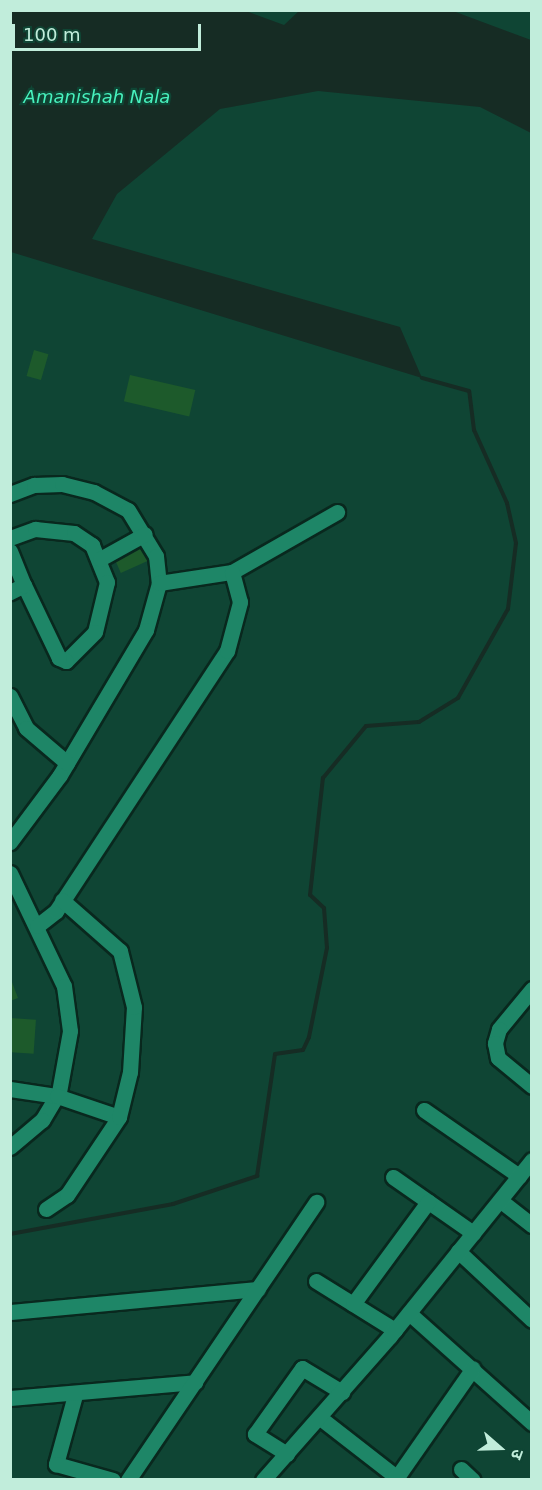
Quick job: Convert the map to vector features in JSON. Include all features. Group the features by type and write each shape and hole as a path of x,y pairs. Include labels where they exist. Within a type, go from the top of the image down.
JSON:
{"street":[{"path":"10,494 34,485 62,484 94,492 128,510 145,534 156,556 159,583 146,630 67,763 11,840"},
{"path":"159,583 232,572 337,512"},
{"path":"10,538 35,529 74,533 92,545 100,560 107,582 102,613 95,632 66,661 59,658 17,589 10,552"},
{"path":"100,560 145,534"},
{"path":"37,926 62,900 226,651 240,610 232,572"},
{"path":"10,696 26,728 67,763"},
{"path":"10,873 64,986 70,1031 57,1096 42,1120 10,1147"},
{"path":"46,1209 67,1194 118,1118 130,1072 134,1007 120,951 62,900"},
{"path":"531,989 499,1029 495,1043 498,1058 531,1086"},
{"path":"10,1089 57,1096 118,1118"},
{"path":"424,1110 519,1176"},
{"path":"263,1479 395,1330 501,1201 531,1160"},
{"path":"393,1177 473,1233"},
{"path":"501,1201 531,1225"},
{"path":"128,1479 316,1202"},
{"path":"353,1304 428,1202"},
{"path":"458,1251 531,1320"},
{"path":"316,1281 395,1330"},
{"path":"10,1312 258,1289"},
{"path":"409,1313 473,1368 531,1423"},
{"path":"286,1454 255,1434 302,1368 342,1392"},
{"path":"319,1417 396,1478 473,1368"},
{"path":"10,1398 75,1395 195,1382"},
{"path":"75,1395 56,1464 113,1479"},
{"path":"460,1469 473,1479"}],"water":[{"name":"Amanishah Nala","path":"10,11 246,11 284,25 299,11 453,11 531,40 531,133 480,107 318,91 220,109 117,194 92,239 400,327 422,378 11,252"}],"building":[{"path":"34,350 48,354 41,380 27,376"},
{"path":"130,375 195,390 189,416 124,401"},
{"path":"141,542 149,560 121,573 113,555"},
{"path":"10,977 18,998 10,1001"},
{"path":"10,1018 36,1020 34,1054 10,1052"}],"waterway":[{"path":"10,1234 173,1204 257,1176 275,1054 303,1050 309,1037 327,948 324,908 310,895 323,778 366,726 419,722 458,698 508,609 516,543 507,503 474,430 469,391 422,378"}]}
